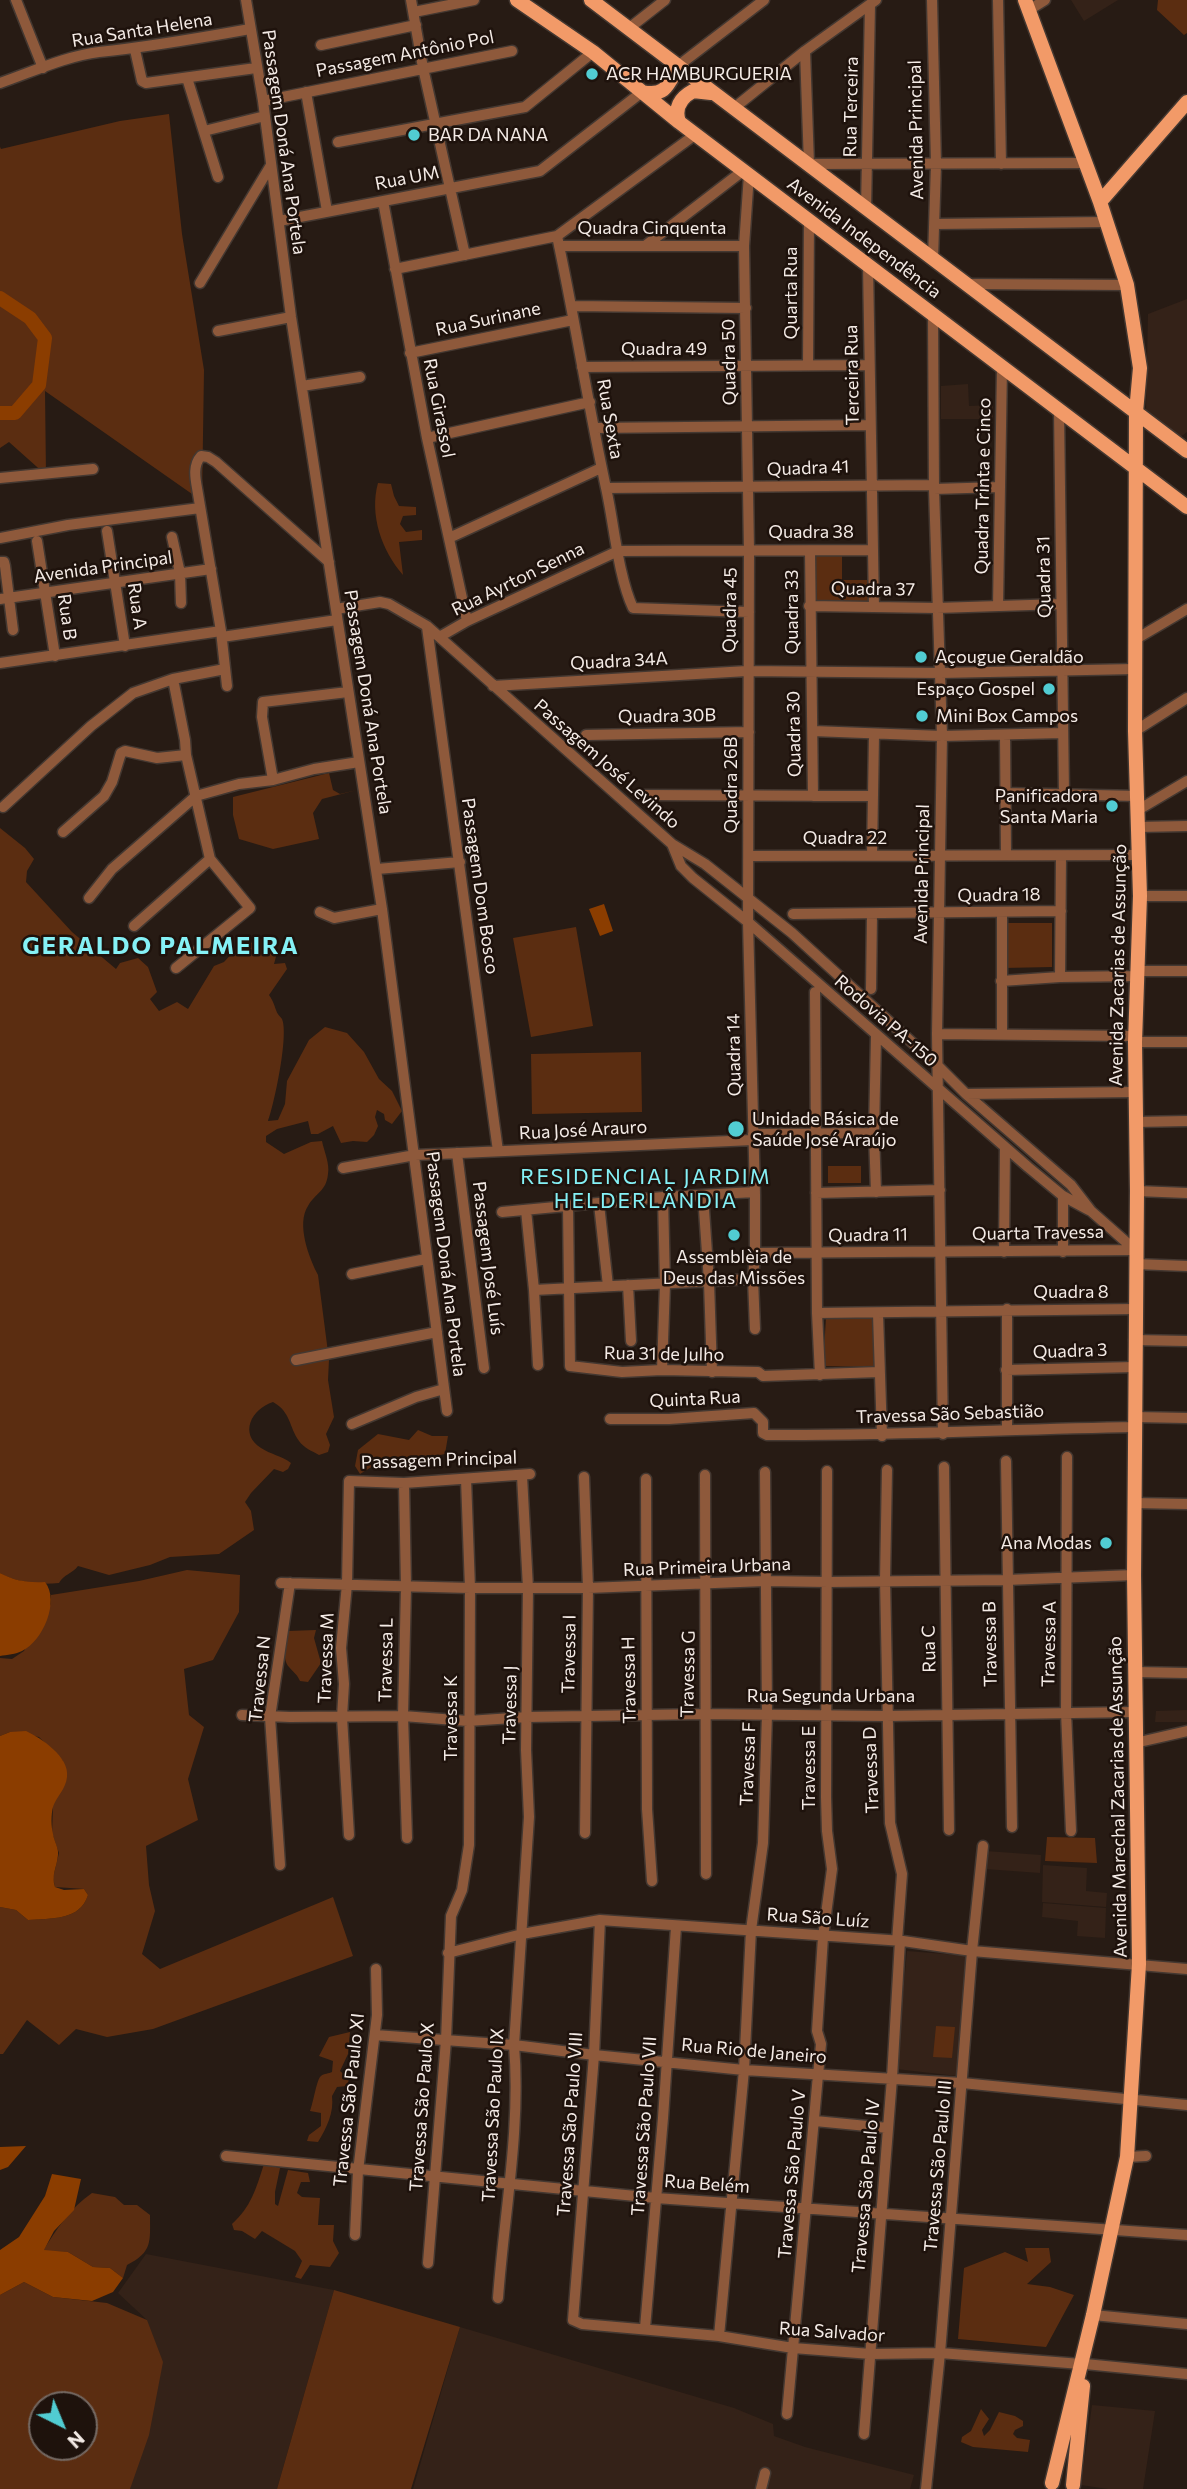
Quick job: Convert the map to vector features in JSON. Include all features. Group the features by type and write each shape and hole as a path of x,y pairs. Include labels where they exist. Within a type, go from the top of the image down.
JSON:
{"main road":[{"name":"Avenida Independência","path":"517,0 593,52 679,122 1187,508"},
{"name":"Avenida Independência","path":"591,0 1136,412 1184,445"},
{"path":"1027,5 1100,202 1126,285 1140,368 1136,412 1136,639"},
{"path":"642,92 654,94 665,89 678,66"},
{"path":"679,122 677,107 686,95 699,91 716,94"},
{"path":"1100,202 1187,102"},
{"name":"Avenida Zacarias de Assunção","path":"1135,1254 1135,1039 1140,896 1135,731 1136,639"},
{"name":"Avenida Marechal Zacarias de Assunção","path":"1074,2487 1087,2339 1127,2157 1139,1964 1134,1576 1135,1254"},
{"name":"Avenida Marechal Zacarias de Assunção","path":"1049,2486 1083,2364"},
{"path":"1049,2486 1062,2480 1074,2487"}],"street":[{"path":"16,0 43,68"},
{"name":"Passagem Doná Ana Portela","path":"246,0 263,100 291,317 377,869 447,1412"},
{"path":"411,0 423,68 465,255"},
{"path":"414,12 474,0"},
{"path":"628,29 665,0"},
{"path":"678,66 764,0"},
{"name":"Avenida Principal","path":"932,0 936,164 933,259"},
{"path":"998,0 1001,164"},
{"path":"1027,5 1045,0"},
{"path":"734,108 805,51 873,3"},
{"name":"Rua Terceira","path":"866,209 873,3"},
{"path":"321,45 416,25"},
{"name":"Rua Santa Helena","path":"0,83 102,52 135,50 250,30"},
{"path":"135,50 144,82 256,68"},
{"name":"Passagem Antônio Pol","path":"263,100 512,51"},
{"path":"805,51 808,164 1086,163"},
{"path":"338,142 525,107 593,52"},
{"path":"187,78 218,177"},
{"path":"306,92 327,211"},
{"name":"Rua UM","path":"279,221 540,170 642,92"},
{"path":"204,131 265,116"},
{"path":"395,269 558,241 696,134"},
{"path":"200,283 271,165"},
{"path":"645,246 747,172"},
{"name":"Quadra 50","path":"747,172 744,246 749,550"},
{"name":"Rua Girassol","path":"383,201 426,438 467,621"},
{"name":"Quarta Rua","path":"808,365 809,220"},
{"path":"935,224 1107,222"},
{"name":"Quadra Cinquenta","path":"558,241 645,246 744,246"},
{"name":"Rua Sexta","path":"558,241 601,468 633,608 749,612"},
{"name":"Terceira Rua","path":"868,266 874,607"},
{"path":"966,284 1126,285"},
{"path":"572,306 746,307"},
{"name":"Avenida Principal","path":"933,315 934,487 942,736 937,1034 943,1434"},
{"path":"218,331 291,317"},
{"name":"Rua Surinane","path":"410,353 573,320"},
{"name":"Quadra 49","path":"582,367 869,365"},
{"name":"Quadra Trinta e Cinco","path":"998,606 1002,367"},
{"path":"302,386 360,377"},
{"path":"426,438 590,402"},
{"name":"Quadra 31","path":"1059,411 1063,793"},
{"path":"594,428 870,425"},
{"path":"227,686 195,470 201,456 216,463 329,562"},
{"path":"449,538 601,468"},
{"path":"0,478 93,469"},
{"name":"Quadra 41","path":"606,488 870,484 1000,487"},
{"path":"0,538 68,525 200,508"},
{"name":"Rua A","path":"107,531 125,646"},
{"path":"172,537 180,573 181,603"},
{"name":"Rua B","path":"37,541 55,656"},
{"name":"Quadra 45","path":"747,671 749,550"},
{"name":"Quadra 38","path":"618,551 873,550"},
{"name":"Rua Ayrton Senna","path":"430,630 441,636 467,621 618,551"},
{"name":"Quadra 33","path":"810,551 810,671 940,673 1063,670"},
{"path":"0,562 4,562 5,566 5,598 13,630"},
{"name":"Avenida Principal","path":"5,598 211,569"},
{"name":"Passagem José Levindo","path":"0,663 221,634 337,615 380,602 389,604 430,630 672,844 699,860 792,933 939,1067"},
{"name":"Quadra 37","path":"809,606 937,608 1061,604"},
{"path":"1136,639 1187,609"},
{"name":"Passagem Dom Bosco","path":"430,630 498,1151"},
{"path":"3,807 91,726 133,693 173,680 225,669"},
{"path":"1063,670 1135,670"},
{"name":"Quadra 34A","path":"493,686 747,671 810,671"},
{"name":"Quadra 26B","path":"747,671 748,899"},
{"name":"Quadra 30","path":"810,671 813,796"},
{"path":"173,680 186,755 210,859 250,908 176,968"},
{"path":"274,780 262,717 264,702 348,692"},
{"path":"1135,731 1187,698"},
{"path":"813,731 942,736 1062,733"},
{"name":"Quadra 30B","path":"586,734 749,732"},
{"path":"872,855 874,735"},
{"path":"1005,736 1006,855"},
{"path":"63,832 104,796 112,782 121,753 157,758 186,755"},
{"path":"89,898 111,869 196,796 239,784 274,780 314,769 359,762"},
{"path":"1005,793 1063,793 1138,803 1187,781"},
{"path":"641,795 872,796"},
{"path":"1138,827 1187,826"},
{"name":"Rodovia PA-150","path":"672,844 685,871 748,922 1063,1196 1091,1211"},
{"name":"Quadra 22","path":"749,856 1139,855"},
{"path":"1060,977 1061,856"},
{"path":"134,926 210,859"},
{"path":"377,869 460,862"},
{"path":"1140,896 1187,896"},
{"name":"Quadra 14","path":"748,899 755,1192 755,1329"},
{"path":"320,912 334,918 382,909"},
{"name":"Quadra 18","path":"938,914 1061,911"},
{"path":"1002,912 1002,1033"},
{"path":"793,914 938,914"},
{"path":"871,989 872,914"},
{"path":"1001,981 1187,971"},
{"path":"815,992 817,1313 820,1375"},
{"path":"937,1034 1002,1033 1187,1042"},
{"path":"876,1036 876,1192"},
{"name":"Rodovia PA-150","path":"939,1067 966,1094 1071,1185 1091,1211 1135,1254"},
{"path":"966,1094 1135,1091"},
{"path":"1135,1122 1187,1121"},
{"name":"Rua José Arauro","path":"343,1168 415,1155 815,1133 874,1133"},
{"path":"1004,1252 1005,1147"},
{"name":"Passagem José Luís","path":"457,1153 484,1368"},
{"path":"816,1193 940,1190"},
{"path":"1137,1191 1187,1193"},
{"path":"502,1212 663,1197 755,1192"},
{"path":"703,1195 712,1372"},
{"path":"1063,1196 1063,1252"},
{"path":"662,1370 665,1284 663,1197"},
{"path":"599,1204 608,1286"},
{"path":"568,1207 569,1288"},
{"path":"526,1210 538,1365"},
{"name":"Quarta Travessa","path":"940,1251 1135,1254 1187,1266"},
{"name":"Quadra 11","path":"755,1253 940,1251"},
{"path":"352,1274 426,1259"},
{"path":"534,1290 753,1279"},
{"path":"628,1286 631,1340"},
{"name":"Rua 31 de Julho","path":"569,1288 570,1366 622,1372 662,1370 820,1375 878,1372"},
{"path":"817,1313 878,1314 1007,1309 1007,1429"},
{"name":"Quadra 8","path":"1007,1309 1135,1309"},
{"path":"878,1314 882,1436"},
{"path":"296,1360 437,1332"},
{"path":"1134,1340 1187,1341"},
{"name":"Quadra 3","path":"1006,1370 1135,1367"},
{"path":"352,1424 416,1397 444,1390"},
{"name":"Quinta Rua","path":"610,1419 669,1419 754,1413 763,1422 763,1433 766,1435"},
{"name":"Travessa São Sebastião","path":"766,1435 943,1434 1187,1418"},
{"name":"Travessa A","path":"1067,1457 1066,1712 1071,1831"},
{"name":"Travessa B","path":"1006,1461 1012,1826"},
{"name":"Rua C","path":"944,1467 949,1830"},
{"name":"Travessa D","path":"887,1470 887,1716 890,1823 902,1874 898,1941"},
{"name":"Travessa E","path":"823,1937 832,1869 827,1831 827,1471"},
{"name":"Travessa F","path":"719,2336 744,2070 751,1930 763,1843 767,1714 765,1472"},
{"name":"Passagem Principal","path":"349,1481 404,1483 526,1475"},
{"name":"Travessa J","path":"522,1934 529,1817 526,1475"},
{"name":"Travessa G","path":"705,1475 706,1874"},
{"name":"Travessa I","path":"584,1476 588,1588 585,1833"},
{"name":"Travessa K","path":"448,1954 451,1916 462,1890 469,1845 470,1588 466,1479"},
{"name":"Travessa H","path":"646,1479 647,1809 652,1881"},
{"name":"Travessa M","path":"349,1481 347,1584 341,1648 349,1835"},
{"name":"Travessa L","path":"404,1483 406,1587 403,1716 407,1838"},
{"path":"1134,1503 1187,1504"},
{"name":"Rua Primeira Urbana","path":"285,1583 588,1588 765,1581 1006,1580 1134,1576"},
{"name":"Travessa N","path":"280,1865 270,1717 285,1583"},
{"path":"1135,1672 1187,1672"},
{"name":"Rua Segunda Urbana","path":"242,1715 403,1716 468,1721 527,1717 705,1714 887,1716 1135,1712"},
{"path":"1135,1743 1187,1731"},
{"name":"Travessa São Paulo III","path":"926,2489 940,2353 982,1846"},
{"name":"Rua São Luíz","path":"448,1954 522,1934 600,1920 898,1941 972,1951 1187,1969"},
{"name":"Travessa São Paulo VIII","path":"582,2324 573,2320 594,2055 600,1920"},
{"name":"Travessa São Paulo VII","path":"645,2328 676,1927"},
{"name":"Travessa São Paulo IX","path":"498,2298 509,2182 516,2075 514,2045 522,1934"},
{"name":"Travessa São Paulo V","path":"787,2414 821,2044 817,2031 823,1937"},
{"name":"Travessa São Paulo IV","path":"864,2434 892,2078 898,1941"},
{"name":"Travessa São Paulo X","path":"428,2263 446,2040 448,1954"},
{"name":"Travessa São Paulo XI","path":"355,2235 358,2171 375,2035 376,1969"},
{"name":"Rua Rio de Janeiro","path":"375,2035 514,2045 744,2070 962,2083 1187,2105"},
{"path":"815,2121 888,2128"},
{"name":"Rua Belém","path":"226,2156 656,2198 1187,2235"},
{"path":"1127,2157 1146,2156"},
{"path":"1093,2315 1187,2324"},
{"name":"Rua Salvador","path":"582,2324 719,2336 793,2348 871,2354 940,2353 1187,2374"},
{"path":"761,2489 765,2473"}],"shaded area":[{"path":"1071,0 1118,0 1084,21"},
{"path":"1158,0 1187,0 1187,33 1184,35 1157,10"},
{"path":"169,114 182,234 204,370 202,501 45,391 46,475 9,442 0,448 0,147 1,149 120,121"},
{"path":"1187,299 1187,432 1179,438 1146,410 1148,314"},
{"path":"968,384 969,406 993,405 993,419 941,419 941,386"},
{"path":"378,483 391,484 399,506 416,507 416,515 403,516 400,524 406,532 422,530 422,540 399,542 403,575 389,555 379,532 375,508"},
{"path":"842,554 842,580 871,580 872,603 813,604 814,556"},
{"path":"329,773 333,790 340,794 357,790 322,799 313,813 319,839 273,849 239,839 233,815 233,797"},
{"path":"0,828 34,859 27,871 26,882 72,932 116,969 120,963 138,958 148,967 157,992 150,999 159,1011 177,1002 188,1009 214,966 224,962 237,948 270,936 277,953 274,964 285,963 287,969 269,995 282,1019 284,1039 277,1086 268,1121 278,1120 285,1104 287,1081 309,1040 325,1027 347,1033 364,1052 379,1079 392,1091 402,1111 392,1124 377,1110 375,1117 378,1126 367,1142 341,1143 333,1126 318,1134 311,1134 308,1121 277,1129 266,1136 266,1142 284,1154 311,1142 322,1141 328,1170 327,1180 308,1206 303,1222 308,1250 318,1275 334,1417 326,1434 330,1445 328,1452 319,1455 301,1443 279,1406 273,1402 259,1410 250,1422 250,1436 265,1450 291,1463 283,1472 274,1469 251,1493 245,1502 251,1511 254,1530 219,1554 170,1557 109,1575 78,1566 59,1583 29,1582 0,1573"},
{"path":"604,904 613,931 600,936 589,909"},
{"path":"1002,923 1052,923 1052,967 1003,968"},
{"path":"576,927 593,1026 531,1037 513,938"},
{"path":"641,1052 642,1112 532,1114 531,1054"},
{"path":"828,1166 861,1166 861,1183 828,1183"},
{"path":"875,1317 874,1367 823,1366 826,1318"},
{"path":"418,1430 432,1436 448,1436 445,1454 408,1461 383,1460 360,1474 355,1466 358,1450 378,1434 409,1440"},
{"path":"187,1570 240,1575 239,1612 213,1660 184,1669 189,1715 204,1727 188,1779 198,1820 146,1846 149,1885 155,1911 142,1954 160,1969 333,1897 353,1956 153,2029 107,2037 76,2029 59,2045 27,2020 3,2054 0,2054 0,1907 16,1910 28,1920 55,1918 78,1910 88,1895 84,1889 55,1887 53,1878 59,1853 52,1833 53,1806 63,1761 39,1737 10,1732 0,1736 0,1658 12,1659 24,1651 51,1604 51,1595 139,1581"},
{"path":"0,1573 22,1581 45,1582 51,1599 47,1620 37,1639 22,1651 0,1656"},
{"path":"316,1630 314,1638 321,1663 308,1682 300,1681 285,1659 288,1631"},
{"path":"1187,1710 1187,1722 1155,1722 1156,1711"},
{"path":"26,1731 53,1749 67,1770 66,1781 54,1803 52,1813 52,1831 58,1852 55,1887 64,1890 84,1889 88,1895 78,1910 55,1918 28,1920 16,1910 0,1907 0,1736"},
{"path":"1047,1837 1095,1838 1097,1863 1045,1861"},
{"path":"986,1851 1041,1855 1040,1873 985,1869"},
{"path":"1043,1865 1087,1868 1086,1891 1107,1893 1106,1907 1042,1902"},
{"path":"1043,1903 1106,1908 1105,1938 1077,1936 1078,1921 1042,1917"},
{"path":"907,1951 970,1956 957,2076 896,2069"},
{"path":"936,2026 955,2027 952,2058 933,2057"},
{"path":"350,2032 348,2054 340,2071 349,2079 347,2086 337,2087 332,2096 329,2120 318,2142 307,2141 309,2135 321,2126 321,2113 310,2111 318,2081 322,2075 332,2072 333,2061 319,2056 329,2037"},
{"path":"26,2146 8,2167 0,2170 0,2147"},
{"path":"264,2164 280,2168 275,2192 275,2204 278,2206 288,2170 308,2173 310,2182 301,2182 297,2193 302,2197 320,2198 318,2225 334,2225 333,2241 339,2253 330,2267 310,2265 301,2279 295,2277 302,2261 295,2251 262,2231 255,2239 242,2231 234,2230 232,2224 248,2204"},
{"path":"52,2174 81,2179 74,2210 54,2231 44,2250 68,2252 93,2267 110,2268 123,2278 113,2292 92,2301 53,2297 24,2282 0,2295 0,2250 19,2237 45,2196"},
{"path":"92,2193 115,2197 124,2205 137,2205 150,2215 146,2250 127,2265 123,2278 110,2268 93,2267 68,2252 43,2251 71,2212"},
{"path":"1025,2248 1049,2248 1051,2262 1027,2284 1050,2287 1074,2295 1046,2347 958,2339 964,2268 1005,2252 1028,2262"},
{"path":"146,2254 334,2290 277,2489 130,2489 147,2320 118,2293"},
{"path":"24,2282 53,2297 107,2303 147,2320 163,2362 149,2435 130,2489 0,2489 0,2295"},
{"path":"334,2290 460,2327 411,2489 277,2489"},
{"path":"460,2327 734,2408 773,2424 774,2436 805,2447 914,2475 910,2489 413,2489"},
{"path":"1092,2405 1155,2411 1143,2489 1108,2489 1081,2485"},
{"path":"981,2409 989,2419 982,2430 984,2436 999,2412 1023,2421 1023,2426 1013,2434 1017,2438 1030,2440 1028,2452 973,2447 961,2442 962,2437 971,2431"}],"waterway":[{"path":"0,298 30,318 45,338 39,385 15,413 0,413"}],"place":[{"name":"ACR HAMBURGUERIA","path":"592,74"},
{"name":"BAR DA NANA","path":"414,135"},
{"name":"Açougue Geraldão","path":"921,657"},
{"name":"Espaço Gospel","path":"1049,689"},
{"name":"Mini Box Campos","path":"922,716"},
{"name":"Panificadora Santa Maria","path":"1112,806"},
{"name":"Unidade Básica de Saúde José Araújo","path":"736,1129"},
{"name":"Assemblèia de Deus das Missões","path":"734,1235"},
{"name":"Ana Modas","path":"1106,1543"}],"district":[{"name":"GERALDO PALMEIRA","path":"161,946"},
{"name":"RESIDENCIAL JARDIM HELDERLÂNDIA","path":"646,1189"}]}
